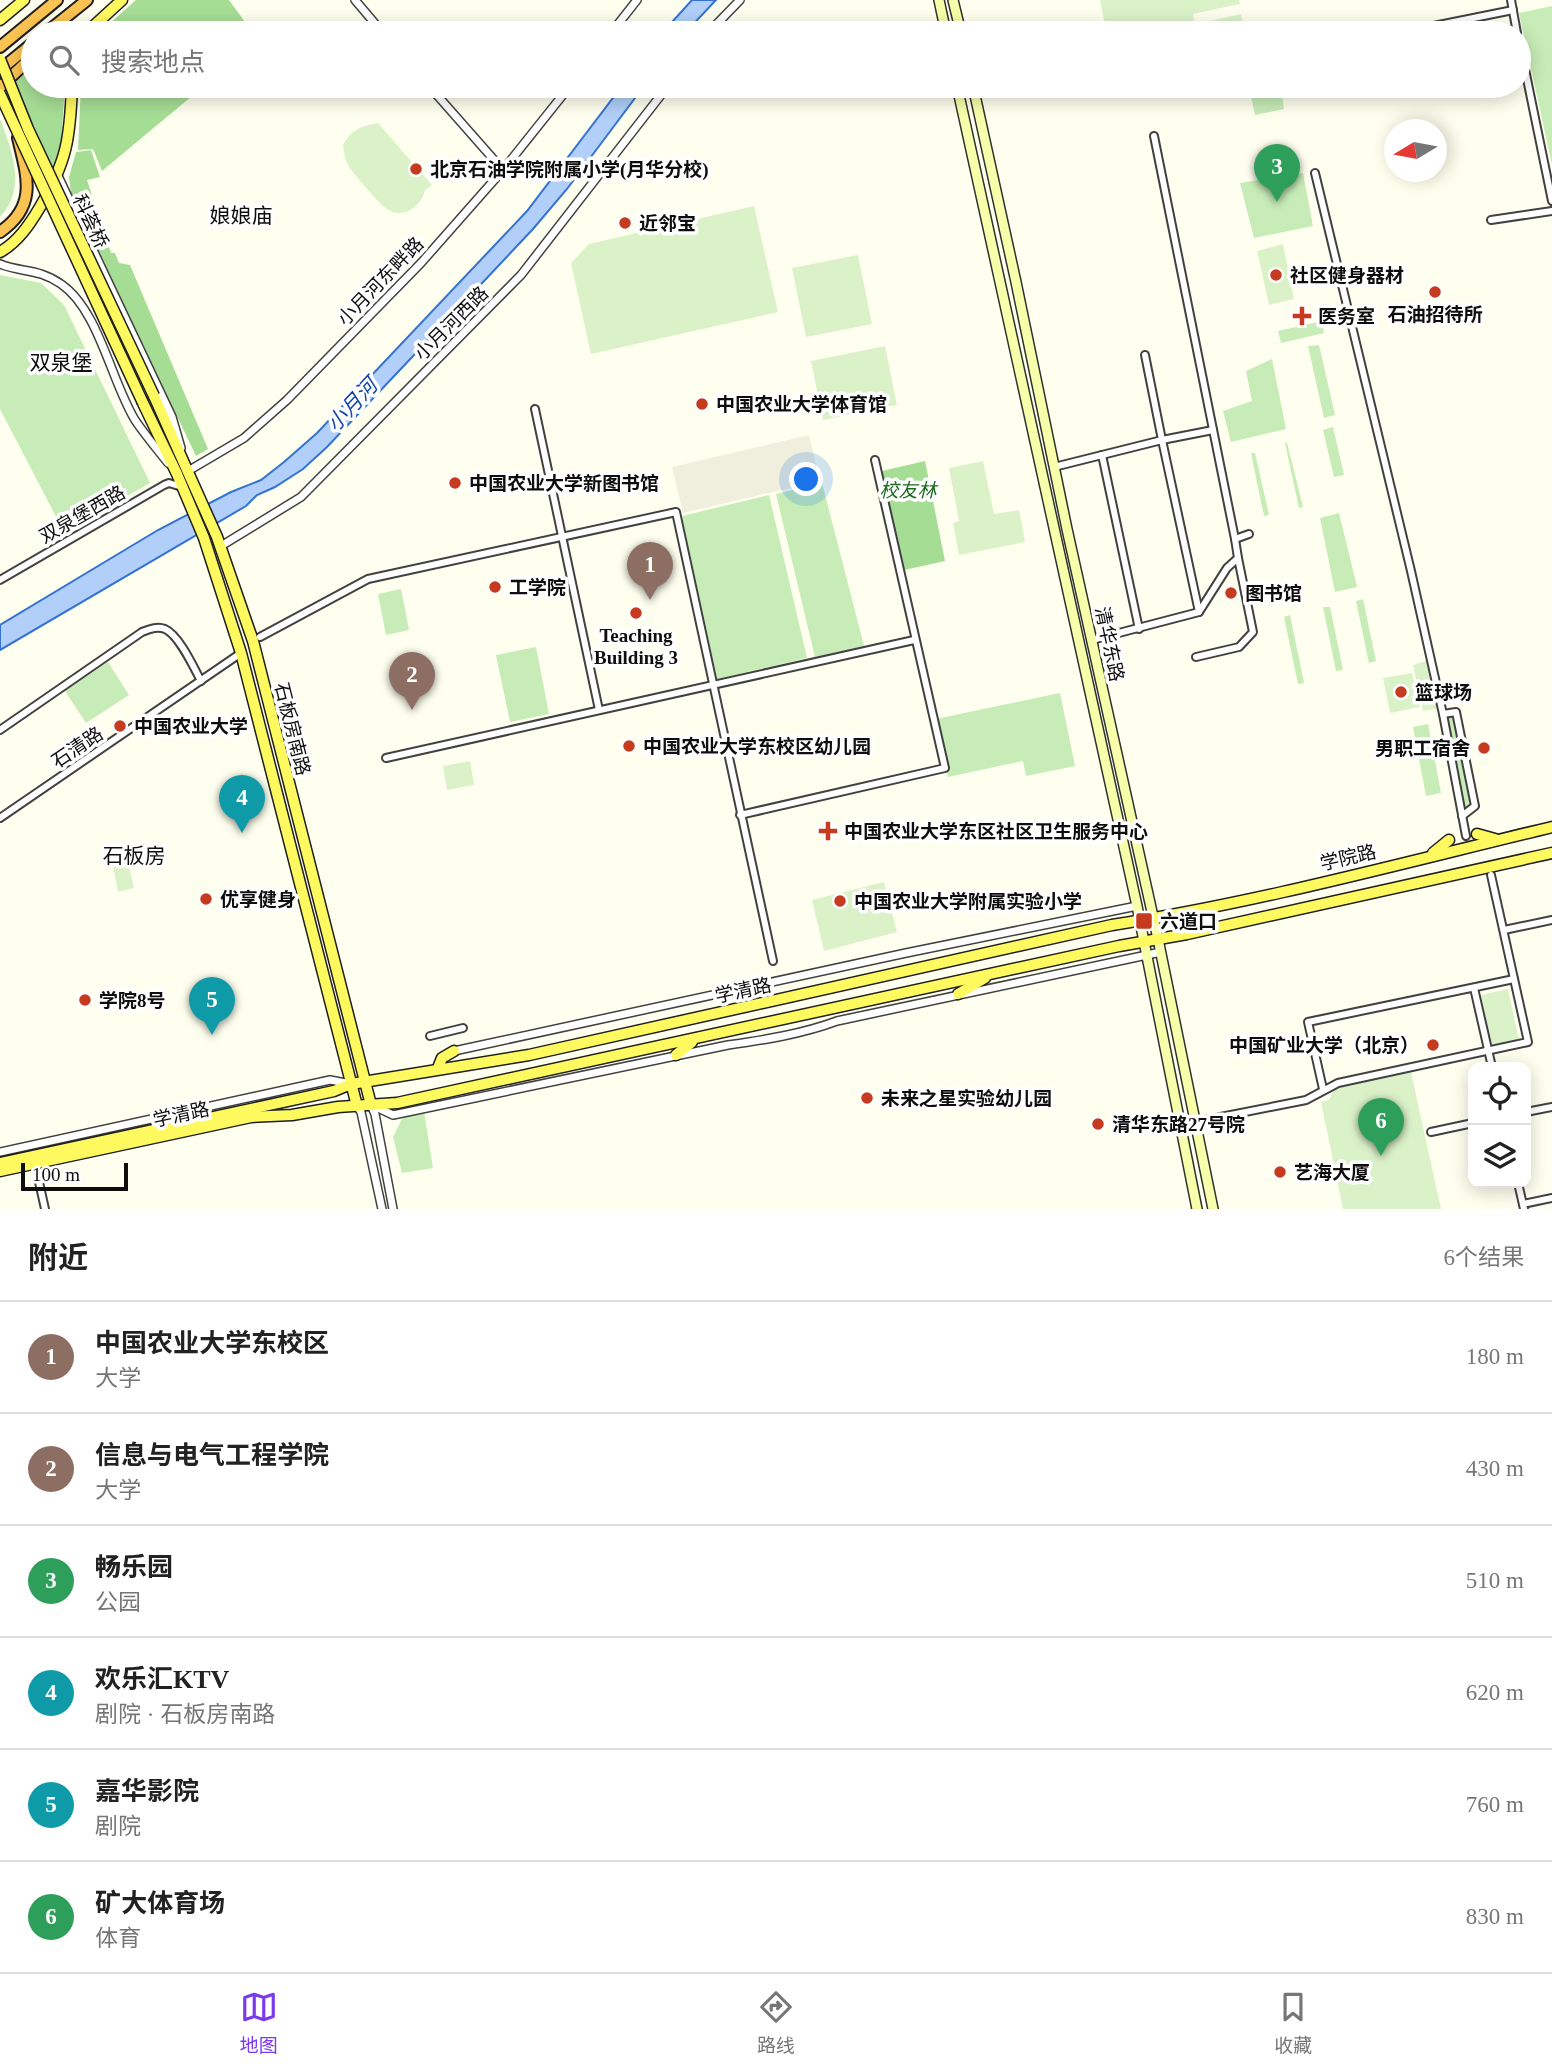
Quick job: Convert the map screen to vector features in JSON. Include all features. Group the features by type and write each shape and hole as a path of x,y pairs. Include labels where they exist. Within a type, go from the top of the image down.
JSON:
{"highway":[{"path":"32,21 57,0"},
{"path":"61,21 88,0"},
{"path":"68,21 88,0"},
{"path":"0,47 21,30"},
{"path":"0,70 21,53"},
{"path":"0,87 21,67"},
{"path":"0,232 16,218 27,195 26,172 17,132"}],"main road":[{"path":"0,20 24,0"},
{"path":"97,21 121,0"},
{"path":"939,0 943,21"},
{"path":"953,0 958,21"},
{"name":"科荟桥","path":"0,59 24,120 154,396"},
{"name":"科荟桥","path":"0,94 143,403"},
{"path":"0,252 25,231 58,176 70,126 71,98"},
{"name":"清华东路","path":"959,98 1137,906 1197,1209"},
{"name":"清华东路","path":"976,98 1161,952 1213,1209"},
{"path":"966,132 982,129"},
{"name":"石板房南路","path":"154,396 215,531 253,641 371,1105"},
{"name":"石板房南路","path":"143,403 204,538 241,653 357,1106"},
{"name":"学院路","path":"1140,921 1252,898 1552,827"},
{"path":"1472,835 1499,840"},
{"path":"1430,856 1448,840"},
{"name":"学院路","path":"1144,942 1552,853"},
{"path":"1370,894 1394,896"},
{"name":"学清路","path":"0,1163 334,1091 351,1084 529,1055 1140,921"},
{"name":"学清路","path":"0,1171 251,1117 397,1103 1144,942"},
{"path":"958,994 989,975"},
{"path":"676,1055 695,1040"},
{"path":"438,1068 442,1058 454,1051"},
{"path":"165,1127 173,1114"}],"street":[{"path":"355,0 373,21"},
{"path":"620,21 637,0"},
{"path":"720,21 740,0"},
{"path":"1511,0 1515,21"},
{"path":"1458,21 1513,10"},
{"path":"440,98 503,170"},
{"name":"小月河东畔路","path":"188,470 244,438 287,400 422,262 503,170 560,98"},
{"name":"小月河西路","path":"221,546 301,497 521,275 659,98"},
{"path":"1531,98 1552,201"},
{"path":"1154,136 1253,632 1239,647 1196,657"},
{"path":"1315,173 1394,495 1443,714 1462,816 1472,835"},
{"path":"58,176 173,417 188,470"},
{"path":"1491,220 1552,211"},
{"path":"0,264 49,276 79,300 135,419 177,474"},
{"path":"1145,355 1199,612"},
{"path":"535,409 599,710"},
{"path":"1054,467 1213,430"},
{"path":"1102,455 1139,629"},
{"path":"740,815 945,768 875,460"},
{"name":"双泉堡西路","path":"0,580 164,485 169,483 182,487"},
{"path":"260,637 368,579 676,512 773,961"},
{"path":"1235,539 1250,534"},
{"path":"1092,640 1199,612 1227,568 1238,558"},
{"path":"0,730 142,632 154,628 167,630 179,643 201,681"},
{"path":"386,758 915,640"},
{"name":"石清路","path":"0,818 241,653"},
{"path":"1443,714 1456,712 1475,806 1462,816"},
{"path":"1195,1122 1306,1100 1338,1083 1528,1042 1491,875"},
{"name":"学清路","path":"454,1051 1137,906"},
{"path":"1504,930 1552,920"},
{"name":"学清路","path":"371,1105 393,1115 676,1055 754,1042 958,994 1161,952"},
{"path":"1323,1089 1308,1022 1514,979"},
{"path":"1474,988 1491,1062"},
{"path":"430,1036 463,1028"},
{"name":"学清路","path":"0,1152 330,1080 351,1084"},
{"path":"371,1105 393,1209"},
{"path":"357,1106 361,1112 382,1209"},
{"path":"1531,1111 1552,1107"},
{"path":"1431,1132 1468,1125"},
{"path":"39,1182 45,1209"},
{"path":"1519,1188 1524,1207 1552,1198"}],"green space":[{"path":"136,0 229,0 244,21 112,21"},
{"path":"1100,0 1239,0 1240,4 1193,14 1194,21 1104,21"},
{"path":"1552,6 1552,165 1531,68 1531,21 1521,21 1519,13"},
{"path":"1241,14 1242,21 1210,21"},
{"path":"21,74 21,98 14,81"},
{"path":"21,98 64,98 61,144 52,171"},
{"path":"80,98 190,98 102,171 93,149 78,150"},
{"path":"1251,98 1283,98 1284,109 1255,115"},
{"path":"0,119 9,143 15,182 8,206 0,217"},
{"path":"378,123 432,185 425,190 420,201 411,210 399,213 387,209 349,167 343,145 354,132"},
{"path":"91,150 100,177 87,180 111,253 115,253 119,263 130,265 208,449 196,456 71,194 69,177 76,152"},
{"path":"1303,173 1313,226 1254,238 1240,183"},
{"path":"754,206 778,312 591,354 571,263 589,244"},
{"name":"社区健身器材","path":"1283,244 1294,299 1269,305 1257,251"},
{"path":"858,255 872,324 806,337 792,268"},
{"path":"0,275 41,283 64,305 150,483 64,532 0,409"},
{"path":"1322,321 1324,333 1281,343 1278,331"},
{"path":"1319,345 1335,415 1324,418 1308,346"},
{"path":"885,346 897,405 823,420 811,361"},
{"path":"1272,359 1286,429 1231,442 1223,411 1252,401 1246,371"},
{"path":"1333,427 1344,475 1334,477 1323,430"},
{"path":"1285,443 1303,507 1299,508"},
{"path":"1251,453 1255,453 1269,515 1264,516"},
{"name":"校友林","path":"925,461 945,561 904,570 882,471"},
{"path":"983,461 994,514 1019,510 1025,542 959,555 953,523 959,521 949,468"},
{"path":"822,483 864,646 815,657 776,494"},
{"path":"769,495 807,658 717,679 682,516"},
{"path":"1339,513 1357,587 1335,592 1320,518"},
{"path":"401,589 409,630 386,635 378,594"},
{"path":"1363,599 1376,661 1369,663 1356,601"},
{"path":"1323,607 1330,607 1343,670 1336,671"},
{"path":"1290,615 1304,683 1298,684 1284,617"},
{"path":"536,647 549,714 510,722 496,655"},
{"path":"1429,660 1440,708 1423,711 1413,665"},
{"path":"108,662 129,695 86,723 65,691"},
{"name":"篮球场","path":"1412,673 1420,707 1390,713 1383,678"},
{"path":"1060,693 1075,766 1026,776 1023,761 948,777 936,719"},
{"path":"1455,713 1472,808 1463,810 1445,716"},
{"path":"1428,724 1441,793 1426,796 1413,727"},
{"path":"470,761 474,785 447,790 443,766"},
{"path":"128,862 134,888 118,892 113,866"},
{"path":"884,882 897,932 824,951 812,900"},
{"path":"1508,989 1519,1040 1492,1046 1481,995"},
{"path":"1411,1072 1441,1209 1343,1209 1321,1102 1329,1100 1335,1087"},
{"path":"424,1112 433,1168 402,1173 393,1137 403,1117"}],"shaded area":[{"path":"809,435 820,481 683,513 672,467"}],"water":[{"path":"692,0 716,0 696,21 673,21"},
{"name":"小月河","path":"613,98 635,98 567,189 533,229 327,447 303,469 257,495 246,506 0,650 0,625 158,530 231,492 261,480 284,462 317,433 527,211"}],"place":[{"name":"北京石油学院附属小学(月华分校)","path":"416,169"},
{"name":"畅乐园","path":"1277,202"},
{"name":"近邻宝","path":"625,223"},
{"name":"社区健身器材","path":"1276,275"},
{"name":"石油招待所","path":"1435,292"},
{"name":"医务室","path":"1302,316"},
{"name":"中国农业大学体育馆","path":"702,404"},
{"name":"中国农业大学新图书馆","path":"455,483"},
{"name":"工学院","path":"495,587"},
{"name":"图书馆","path":"1231,593"},
{"name":"中国农业大学东校区","path":"650,600"},
{"name":"Teaching Building 3","path":"636,613"},
{"name":"篮球场","path":"1401,692"},
{"name":"信息与电气工程学院","path":"412,710"},
{"name":"中国农业大学","path":"120,726"},
{"name":"中国农业大学东校区幼儿园","path":"629,746"},
{"name":"男职工宿舍","path":"1484,748"},
{"name":"中国农业大学东区社区卫生服务中心","path":"828,831"},
{"name":"欢乐汇KTV","path":"242,833"},
{"name":"优享健身","path":"206,899"},
{"name":"中国农业大学附属实验小学","path":"840,901"},
{"name":"六道口","path":"1144,921"},
{"name":"学院8号","path":"85,1000"},
{"name":"嘉华影院","path":"212,1035"},
{"name":"中国矿业大学（北京）","path":"1433,1045"},
{"name":"未来之星实验幼儿园","path":"867,1098"},
{"name":"清华东路27号院","path":"1098,1124"},
{"name":"矿大体育场","path":"1381,1156"},
{"name":"艺海大厦","path":"1280,1172"}],"district":[{"name":"娘娘庙","path":"241,216"},
{"name":"双泉堡","path":"61,363"},
{"name":"石板房","path":"134,856"}]}
